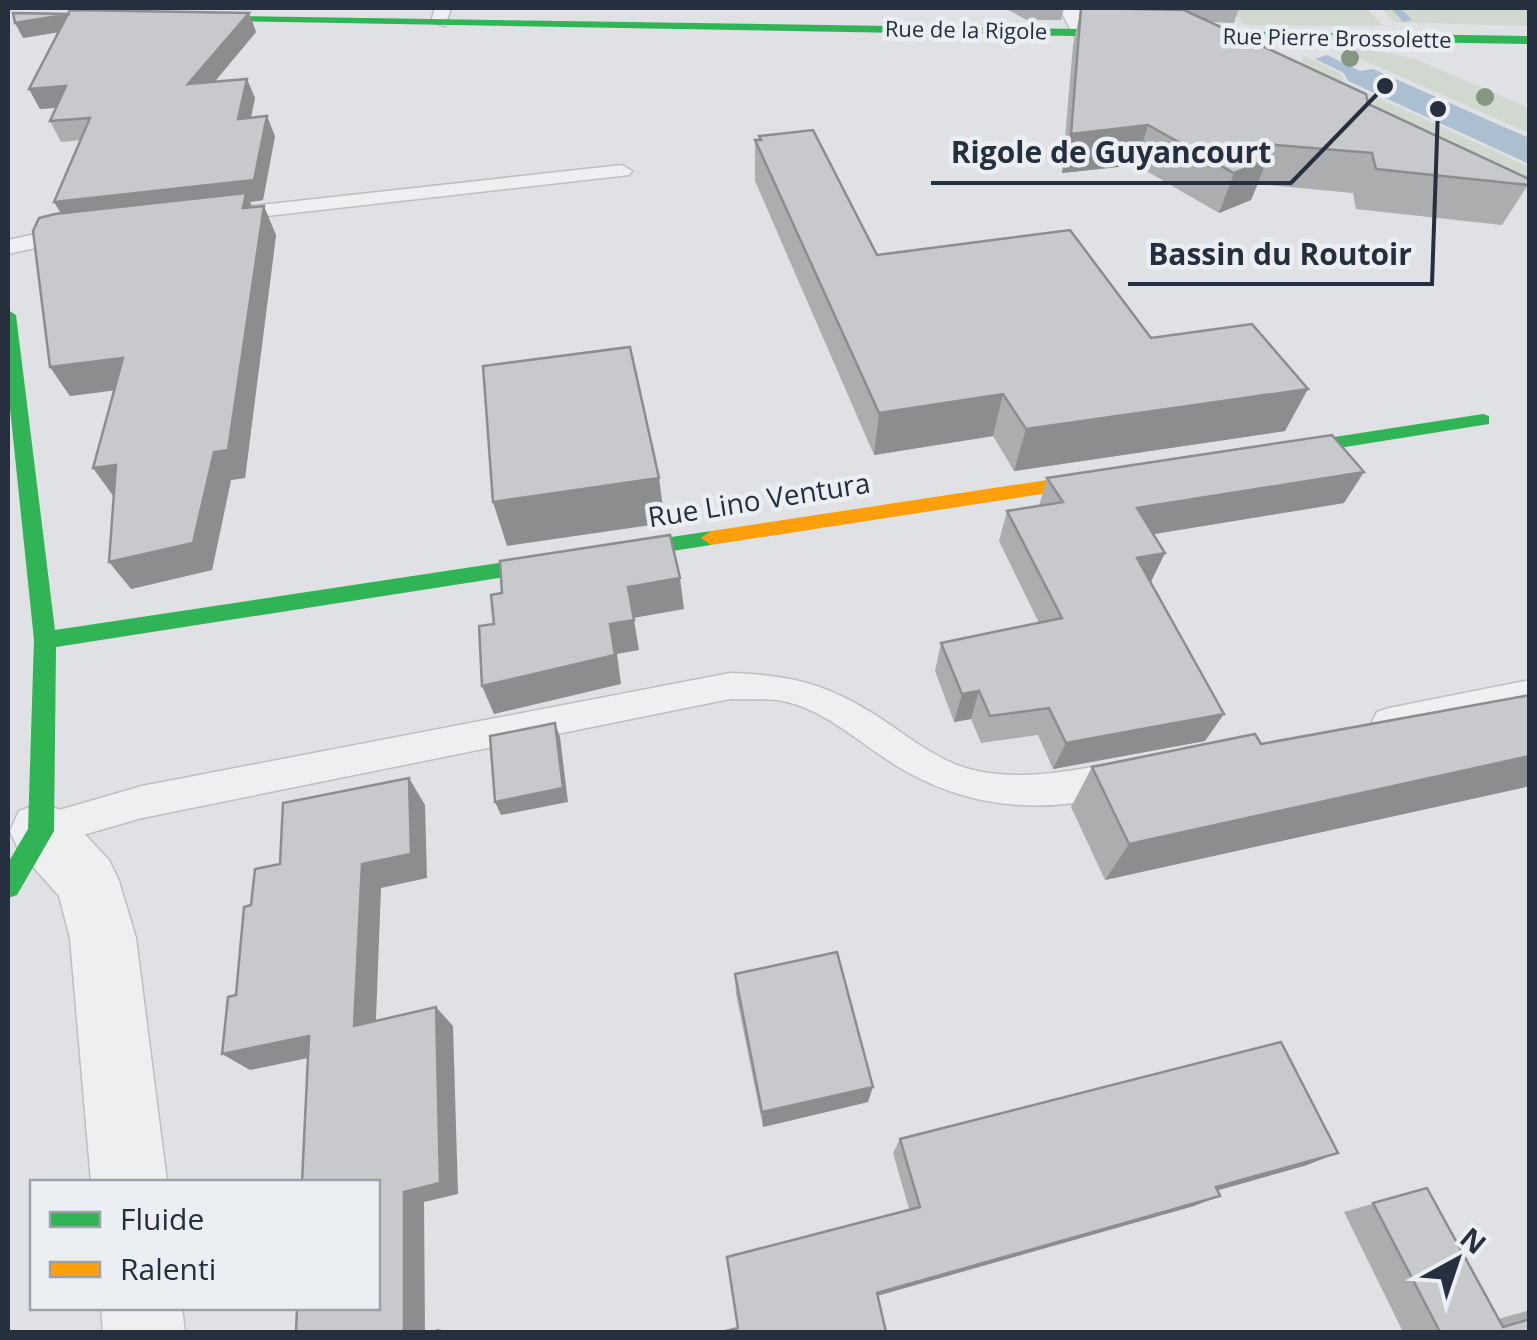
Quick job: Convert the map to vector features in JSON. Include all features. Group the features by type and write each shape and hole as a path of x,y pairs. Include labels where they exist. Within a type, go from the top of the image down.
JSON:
{"street":[{"name":"Rue de la Rigole","path":"147,18 441,15 1079,20"},
{"name":"Rue Pierre Brossolette","path":"1079,20 1528,41"},
{"path":"8,315 45,640 24,858 87,881 103,938 129,1180"},
{"path":"1248,456 1483,420"},
{"name":"Rue Lino Ventura","path":"45,640 1150,471"}],"lane":[{"path":"209,217 622,171"},
{"path":"8,247 92,230"},
{"path":"24,858 142,802 730,686 784,688 821,702 952,780 1016,791 1068,788 1164,768"},
{"path":"1356,728 1530,693"}],"shaded area":[{"path":"1230,8 1367,8 1383,26 1244,25"},
{"path":"1381,8 1529,8 1529,26 1394,22"},
{"path":"1315,39 1413,58 1529,108 1529,133"},
{"path":"1303,55 1341,74 1346,83 1529,167 1529,185 1318,85 1301,70"}],"water":[{"path":"1327,55 1360,71 1373,69 1529,138 1529,164 1348,81 1344,73 1315,59"}],"building":[{"path":"1081,8 1184,10 1366,94 1368,104 1529,179 1528,185 1376,169 1372,153 1264,144 1267,160 1234,173 1148,125 1071,134"},
{"path":"70,10 249,13 188,84 247,79 238,119 267,116 254,180 54,202 90,118 50,121 66,86 29,89"},
{"path":"13,13 70,14 15,23"},
{"path":"813,130 877,255 1070,230 1151,338 1252,324 1308,389 1026,429 1003,394 879,413 755,140 761,140 759,136"},
{"path":"246,193 243,208 264,206 228,450 214,452 193,543 109,562 116,465 93,468 123,358 50,367 33,231 39,218 55,214"},
{"path":"630,347 659,478 493,502 483,366"},
{"path":"1332,435 1364,472 1137,508 1165,553 1137,558 1224,714 1066,743 1049,708 990,716 979,691 962,694 941,643 1062,618 1007,511 1063,502 1047,478"},
{"path":"670,535 680,578 628,587 634,620 610,624 615,655 482,686 479,626 494,624 491,595 502,593 500,561"},
{"path":"1530,695 1530,756 1129,844 1092,767 1255,734 1261,744"},
{"path":"555,723 563,788 495,802 490,736"},
{"path":"409,778 411,854 362,864 354,1026 436,1007 440,1183 404,1192 404,1332 296,1332 297,1310 380,1310 380,1180 302,1180 309,1036 222,1054 228,997 236,995 244,907 251,905 255,869 280,864 283,803"},
{"path":"837,952 873,1087 762,1112 735,974"},
{"path":"1281,1042 1338,1153 1216,1187 1220,1196 877,1293 886,1332 722,1332 738,1328 727,1257 920,1207 900,1139"},
{"path":"1427,1188 1503,1327 1530,1319 1530,1332 1440,1332 1373,1203"}],"waterway":[{"path":"1396,8 1407,20"}],"traffic: fast":[{"path":"178,18 1530,40"},
{"path":"8,315 45,640 41,831 8,886"},
{"path":"1264,454 1483,420"},
{"path":"45,640 711,538"}],"traffic: slow":[{"path":"711,538 1119,476"}],"place":[{"name":"Rigole de Guyancourt","path":"1385,86"},
{"name":"Bassin du Routoir","path":"1438,109"}]}
